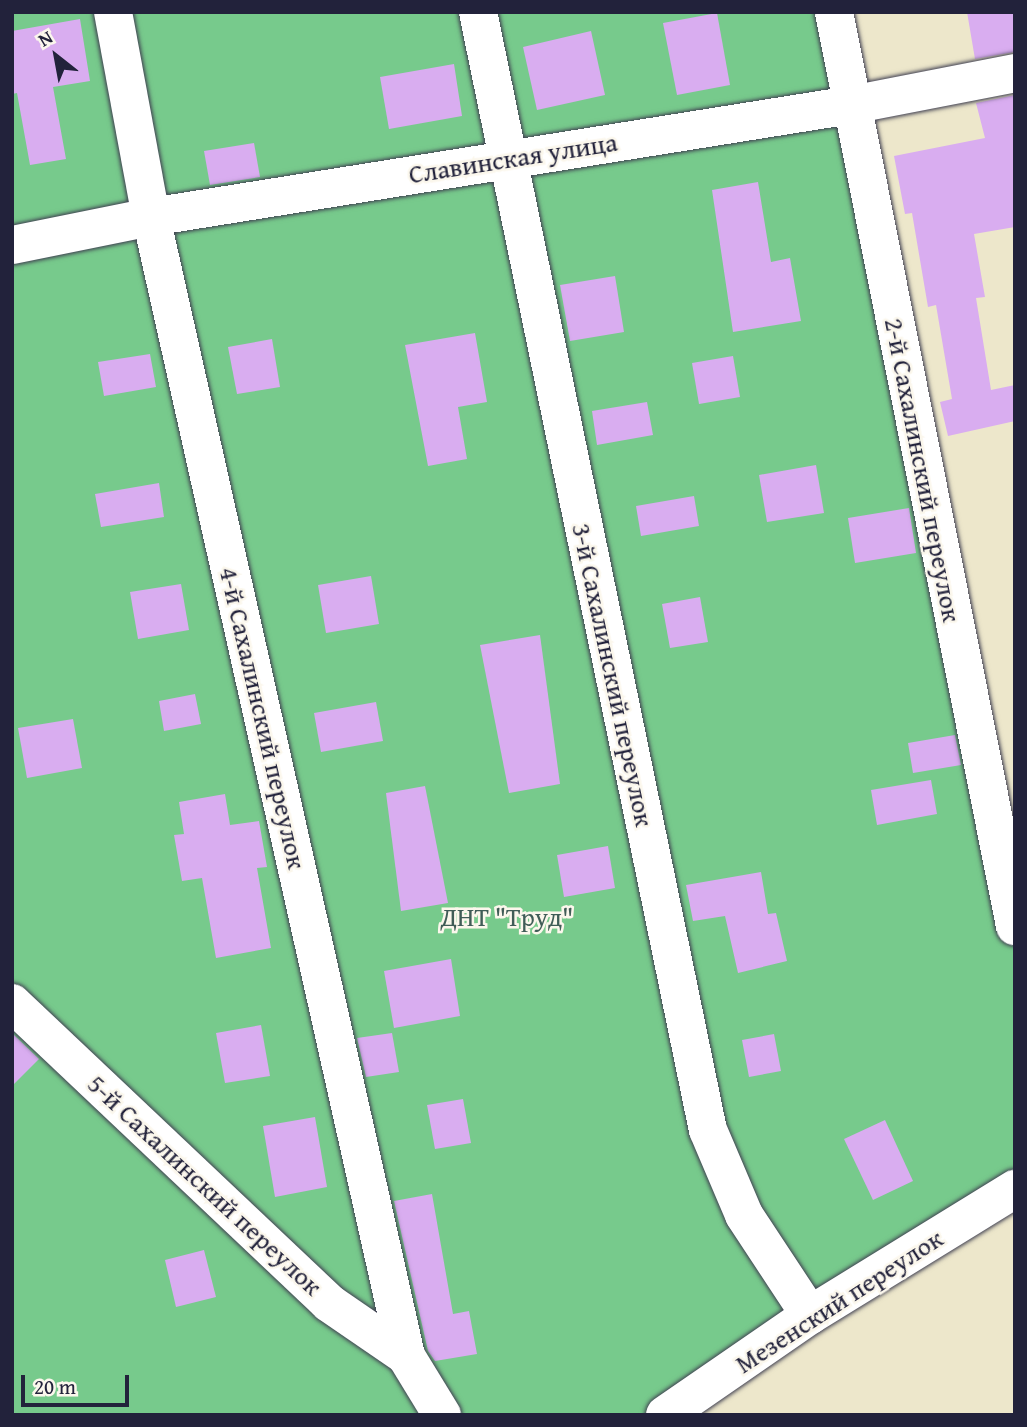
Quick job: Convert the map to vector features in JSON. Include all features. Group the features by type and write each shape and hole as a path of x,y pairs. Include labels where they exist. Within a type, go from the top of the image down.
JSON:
{"street":[{"name":"4-й Сахалинский переулок","path":"113,12 151,217 406,1356 442,1415"},
{"name":"3-й Сахалинский переулок","path":"478,12 505,158 708,1130 744,1215 810,1315"},
{"name":"2-й Сахалинский переулок","path":"834,12 850,105 1015,926"},
{"name":"Славинская улица","path":"12,245 151,217 505,158 850,105 1015,73"},
{"name":"5-й Сахалинский переулок","path":"12,1003 330,1303 406,1356"},
{"name":"Мезенский переулок","path":"665,1415 810,1315 1015,1189"}],"green space":[{"name":"ДНТ \"Труд\"","path":"12,12 843,12 1015,940 1015,1180 642,1415 12,1415"}],"building":[{"path":"967,12 1015,12 1015,52 975,59"},
{"path":"717,13 730,85 677,95 663,23"},
{"path":"80,19 90,81 53,87 66,159 30,165 17,93 12,94 12,31"},
{"path":"591,31 605,95 537,110 523,47"},
{"path":"454,64 462,116 389,129 380,77"},
{"path":"1015,95 1015,227 974,234 985,297 976,298 991,390 1015,385 1015,421 948,436 940,402 952,399 936,305 928,307 912,213 905,214 894,156 985,138 976,103"},
{"path":"254,143 260,177 210,185 204,151"},
{"path":"758,182 771,262 790,258 801,321 733,332 712,190"},
{"path":"615,276 624,332 570,341 560,285"},
{"path":"475,333 487,402 458,407 467,459 428,466 405,345"},
{"path":"272,339 280,387 237,394 228,347"},
{"path":"150,354 156,387 104,396 98,362"},
{"path":"733,356 740,397 699,404 692,363"},
{"path":"647,402 653,435 597,445 592,411"},
{"path":"816,465 824,513 767,522 759,475"},
{"path":"159,483 164,517 101,527 95,494"},
{"path":"694,496 699,526 641,536 636,506"},
{"path":"909,508 916,553 855,563 848,518"},
{"path":"371,576 379,624 326,633 318,585"},
{"path":"181,584 189,630 138,639 130,592"},
{"path":"700,597 708,642 670,648 662,604"},
{"path":"540,635 560,784 509,793 480,645"},
{"path":"195,694 201,724 164,731 159,701"},
{"path":"376,702 383,741 321,752 314,713"},
{"path":"73,719 82,768 27,778 18,728"},
{"path":"955,735 961,765 913,773 908,743"},
{"path":"931,780 937,814 877,825 871,790"},
{"path":"425,786 448,903 401,911 386,793"},
{"path":"225,794 230,825 259,821 267,867 257,868 271,948 216,958 202,878 182,881 174,835 184,834 179,802"},
{"path":"608,846 615,888 564,897 557,855"},
{"path":"761,872 768,914 776,913 787,961 738,973 725,916 693,921 686,885"},
{"path":"451,959 460,1016 394,1028 384,971"},
{"path":"261,1025 270,1076 225,1083 216,1033"},
{"path":"12,1033 39,1059 12,1086"},
{"path":"392,1033 399,1072 366,1077 357,1038"},
{"path":"774,1034 781,1071 749,1077 742,1040"},
{"path":"463,1099 471,1143 435,1149 427,1105"},
{"path":"315,1117 327,1187 275,1197 263,1126"},
{"path":"885,1120 913,1181 873,1200 844,1139"},
{"path":"432,1194 453,1314 469,1311 477,1354 435,1361 428,1351 394,1201"},
{"path":"204,1250 216,1297 176,1307 165,1260"}]}
